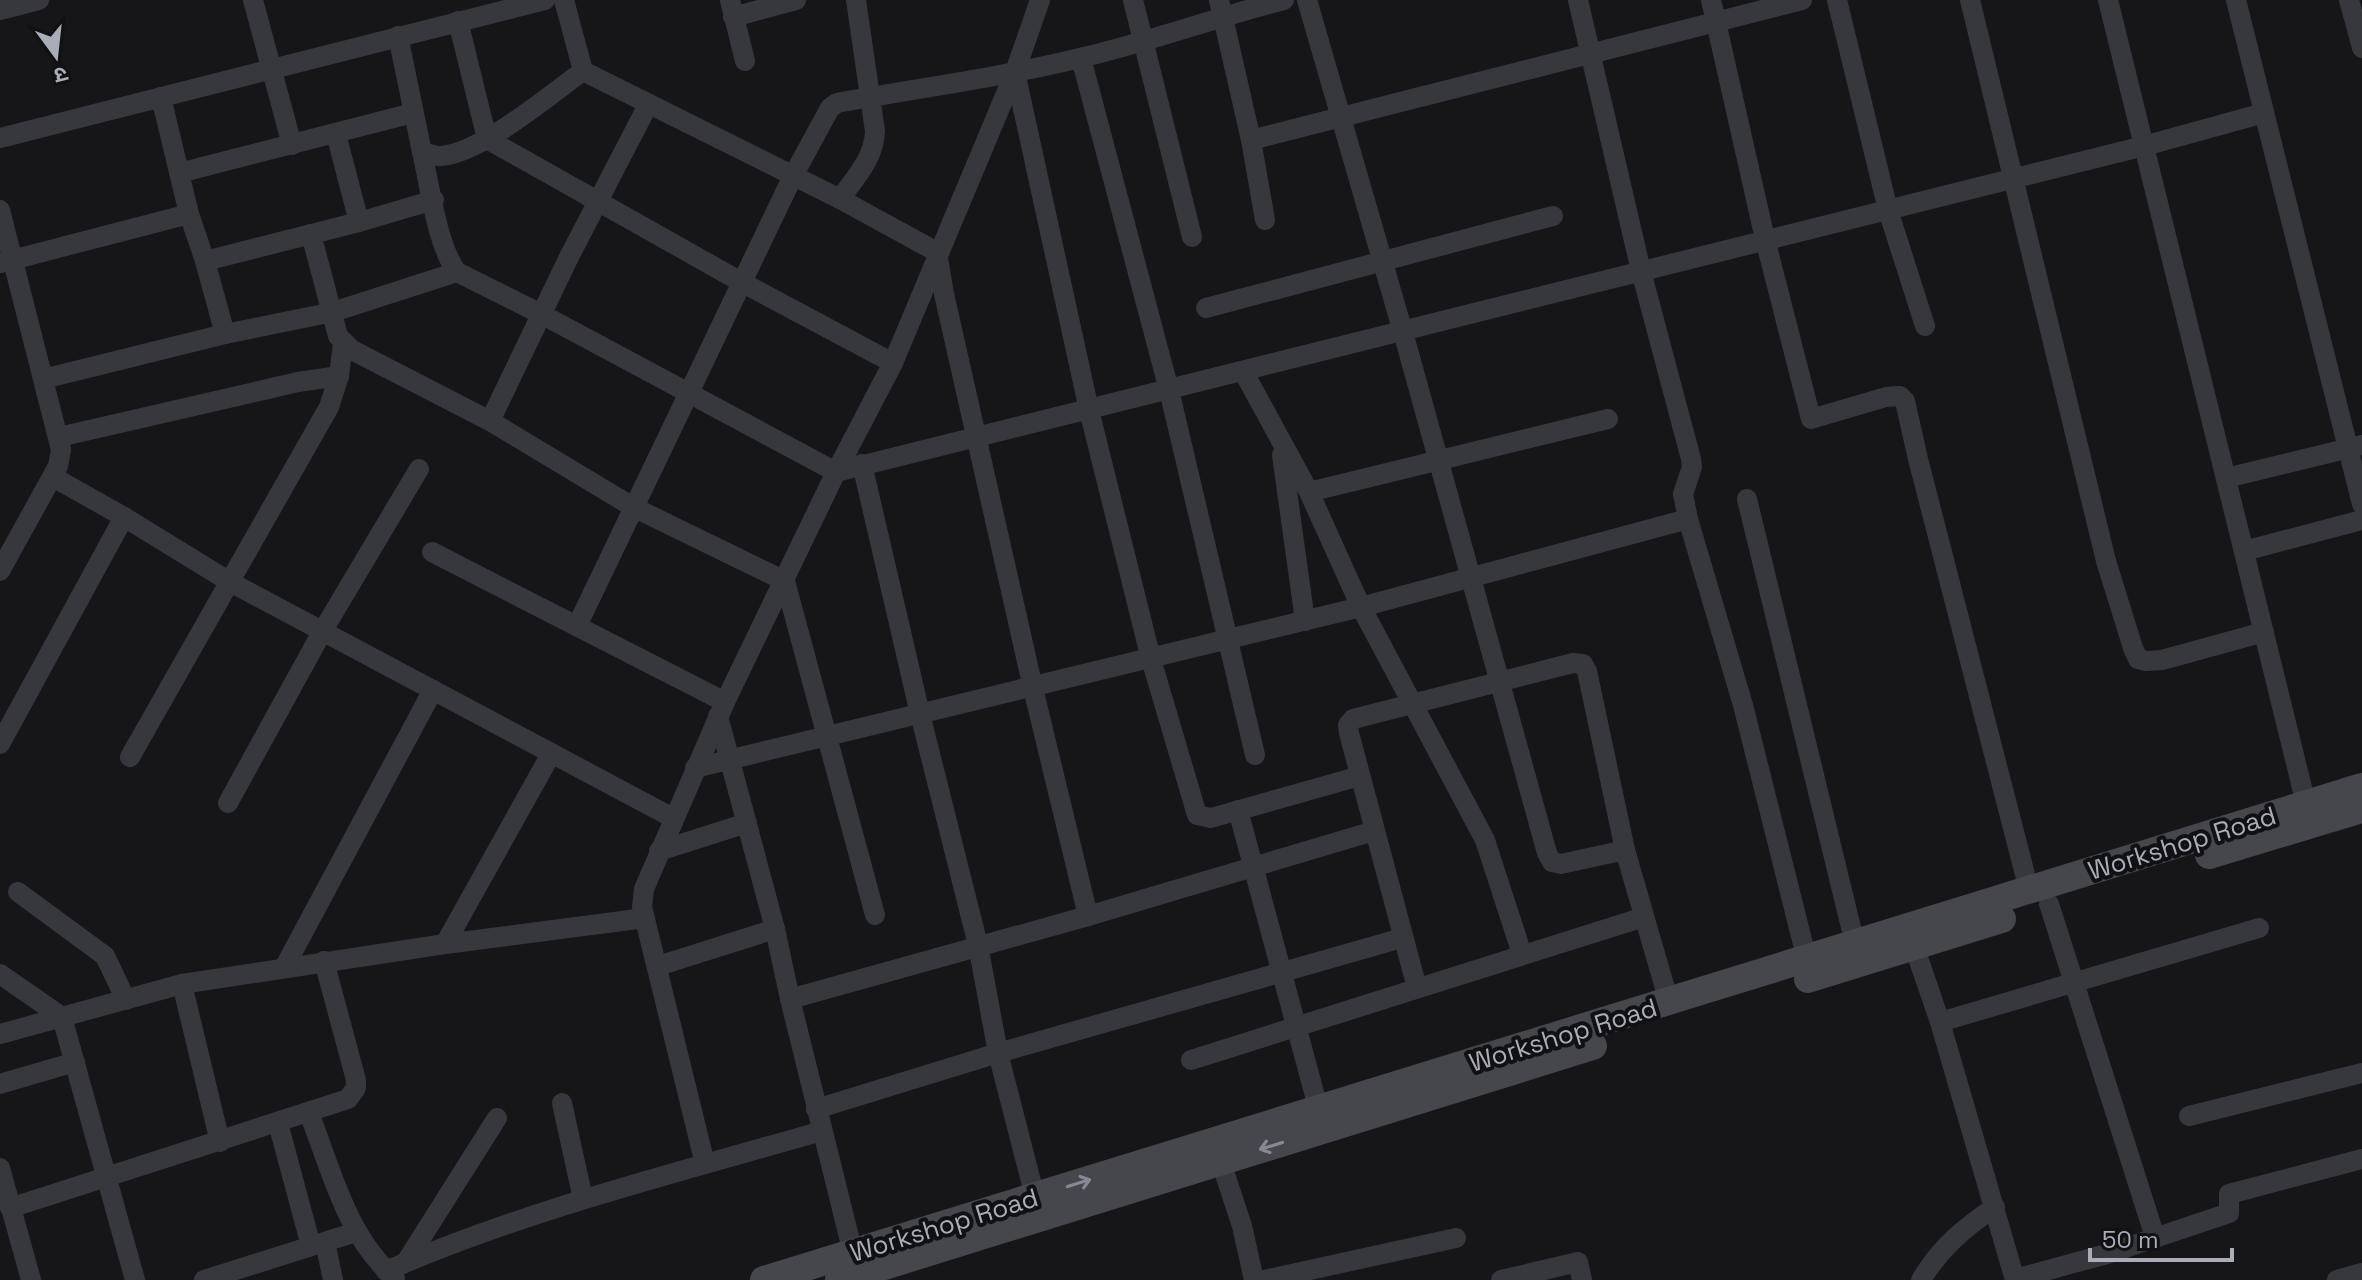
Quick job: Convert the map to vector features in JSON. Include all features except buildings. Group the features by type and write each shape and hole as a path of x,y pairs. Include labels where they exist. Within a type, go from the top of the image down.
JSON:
{"main road":[{"name":"Workshop Road","path":"764,1280 845,1273 1221,1162 1321,1120 1669,1002 1855,944 2039,897 2308,814 2362,787"},
{"name":"Workshop Road","path":"2308,814 2362,809"},
{"name":"Workshop Road","path":"845,1273 1035,1197 1321,1120 1914,946 2039,897"}],"street":[{"path":"0,10 39,0"},
{"path":"253,0 292,145"},
{"path":"0,138 545,0"},
{"path":"564,0 583,71 840,199 937,252"},
{"path":"745,61 732,8 796,0"},
{"path":"840,199 871,155 874,145 856,0"},
{"path":"705,1164 642,907 644,889 722,709 836,472 893,363 1015,72 1040,0"},
{"path":"1133,0 1192,237"},
{"path":"577,626 793,176 830,108 837,103 1081,58 1143,42 1221,8 1284,0"},
{"path":"1307,0 1403,332 1547,853 1552,862 1569,863 1625,850"},
{"path":"1578,0 1641,271 1691,459 1692,467 1683,494 1688,519 1743,705 1807,960"},
{"path":"1711,0 1765,239 1811,419 1886,397 1900,396 1905,401 1918,459 2039,897 2075,982 2155,1237"},
{"path":"1251,140 1802,0"},
{"path":"1837,0 1888,210 1925,326"},
{"path":"1970,0 2106,561 2138,659 2162,660 2264,632"},
{"path":"2108,0 2308,814"},
{"path":"2236,0 2355,446 2362,504"},
{"path":"2349,0 2362,48"},
{"path":"1221,8 1251,140 1265,220"},
{"path":"458,21 487,139 743,283 893,363"},
{"path":"398,36 443,244 457,272 836,472 2014,179 2264,113"},
{"path":"1081,58 1169,390 1255,755"},
{"path":"422,152 441,156 487,139 583,71"},
{"path":"1015,72 1089,410 1151,659 1197,815 1211,818 1360,776"},
{"path":"161,97 189,214 225,334"},
{"path":"490,421 648,105"},
{"path":"179,173 413,113"},
{"path":"336,134 359,222"},
{"path":"205,261 434,200"},
{"path":"0,210 7,262 59,437 58,466 0,571"},
{"path":"7,262 189,214"},
{"path":"1206,308 1553,216"},
{"path":"311,234 338,336 343,343 490,421 633,507 785,581 875,915"},
{"path":"937,252 1033,688 1088,916"},
{"path":"43,379 225,334 333,312 457,272"},
{"path":"130,757 329,407 339,376 343,343"},
{"path":"1243,371 1309,492 1361,607 1485,840 1522,954"},
{"path":"59,437 298,382 339,376"},
{"path":"1309,492 1608,419"},
{"path":"1280,443 1305,621"},
{"path":"2226,478 2355,446"},
{"path":"862,464 978,945 998,1053 1035,1197"},
{"path":"228,803 322,632 419,469"},
{"path":"53,477 230,582 673,818"},
{"path":"1747,499 1855,944"},
{"path":"0,744 124,517"},
{"path":"695,768 1361,607 1688,519"},
{"path":"2244,551 2362,520"},
{"path":"432,552 577,626 722,709"},
{"path":"1417,988 1348,725 1353,719 1573,663 1583,664 1587,671 1625,850 1669,1002"},
{"path":"284,968 433,690"},
{"path":"722,709 729,759 775,929 822,1131 845,1273"},
{"path":"445,944 551,754"},
{"path":"1238,810 1321,1120"},
{"path":"659,851 747,823"},
{"path":"790,999 1088,916 1374,831"},
{"path":"18,892 105,956 126,1000"},
{"path":"1191,1060 1644,917"},
{"path":"0,1034 182,984 324,961 645,918"},
{"path":"1940,1022 2259,928"},
{"path":"658,966 775,929"},
{"path":"816,1109 998,1053 1402,938"},
{"path":"1914,946 1940,1022 2015,1280 2107,1254 2229,1213 2229,1194 2362,1159"},
{"path":"10,1208 348,1099 356,1088 324,961"},
{"path":"0,974 62,1017 135,1280"},
{"path":"182,984 220,1142"},
{"path":"0,1084 75,1062"},
{"path":"2189,1116 2362,1073"},
{"path":"562,1103 583,1199"},
{"path":"309,1113 356,1232 365,1246 397,1271"},
{"path":"397,1271 497,1118"},
{"path":"278,1123 333,1280"},
{"path":"397,1271 583,1199 822,1131"},
{"path":"1221,1162 1242,1226 1254,1280"},
{"path":"0,1168 31,1280"},
{"path":"1921,1280 1947,1243 1995,1207"},
{"path":"204,1280 356,1232"},
{"path":"1264,1280 1456,1238"},
{"path":"1501,1280 1578,1262 1582,1280"},
{"path":"2337,1280 2362,1273"}]}
